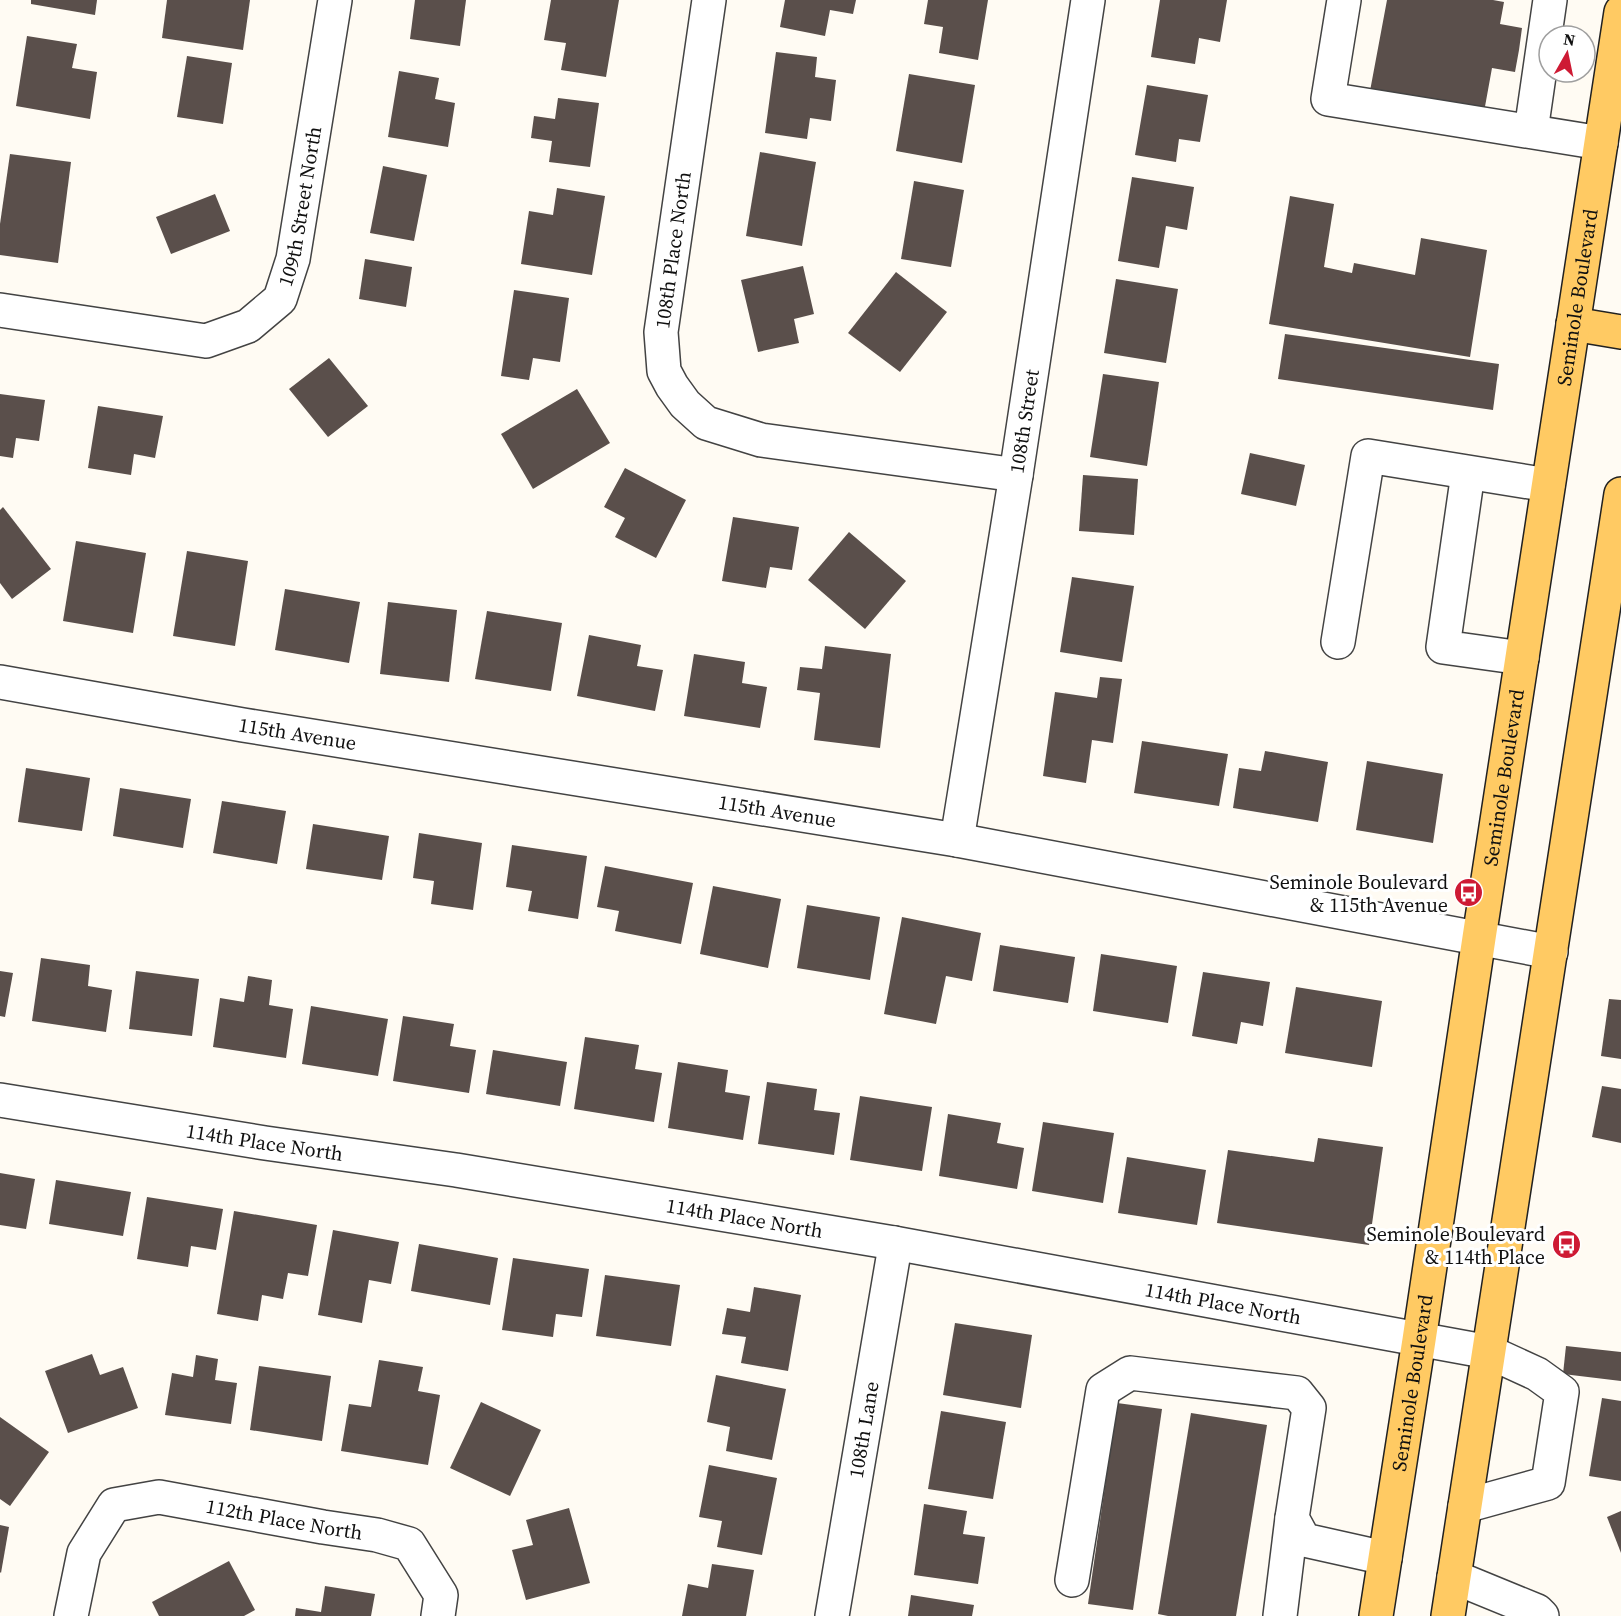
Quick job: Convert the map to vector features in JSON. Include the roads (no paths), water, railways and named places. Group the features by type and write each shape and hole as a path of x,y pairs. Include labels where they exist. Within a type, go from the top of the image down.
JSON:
{"main road":[{"name":"Seminole Boulevard","path":"1376,1616 1621,12"},
{"path":"1573,324 1621,332"},
{"path":"1449,1616 1621,494"}],"street":[{"name":"109th Street North","path":"0,310 206,341 248,326 280,299 293,259 335,0"},
{"name":"108th Place North","path":"709,0 661,332 664,371 672,386 685,404 706,423 760,440 1016,475"},
{"name":"108th Street","path":"957,840 1016,475 1088,0"},
{"path":"1344,0 1328,99 1601,143"},
{"path":"1531,132 1550,0"},
{"path":"1607,0 1621,2"},
{"path":"1338,642 1368,456 1548,485"},
{"path":"1468,473 1443,647 1522,658"},
{"name":"115th Avenue","path":"0,682 254,727 957,840 1551,952"},
{"name":"114th Place North","path":"0,1100 265,1143 456,1170 894,1243 1489,1352 1537,1374 1562,1392 1548,1483 1465,1506"},
{"name":"108th Lane","path":"832,1616 894,1243"},
{"path":"1072,1580 1103,1390 1130,1372 1298,1393 1309,1408 1280,1616"},
{"name":"112th Place North","path":"71,1616 84,1553 114,1504 159,1497 377,1535 409,1544 441,1595 438,1616"},
{"path":"1293,1518 1304,1540 1385,1558"},
{"path":"1455,1577 1537,1611 1542,1616"}],"place":[{"name":"Seminole Boulevard & 115th Avenue","path":"1469,893"},
{"name":"Seminole Boulevard & 114th Place","path":"1566,1245"}]}
